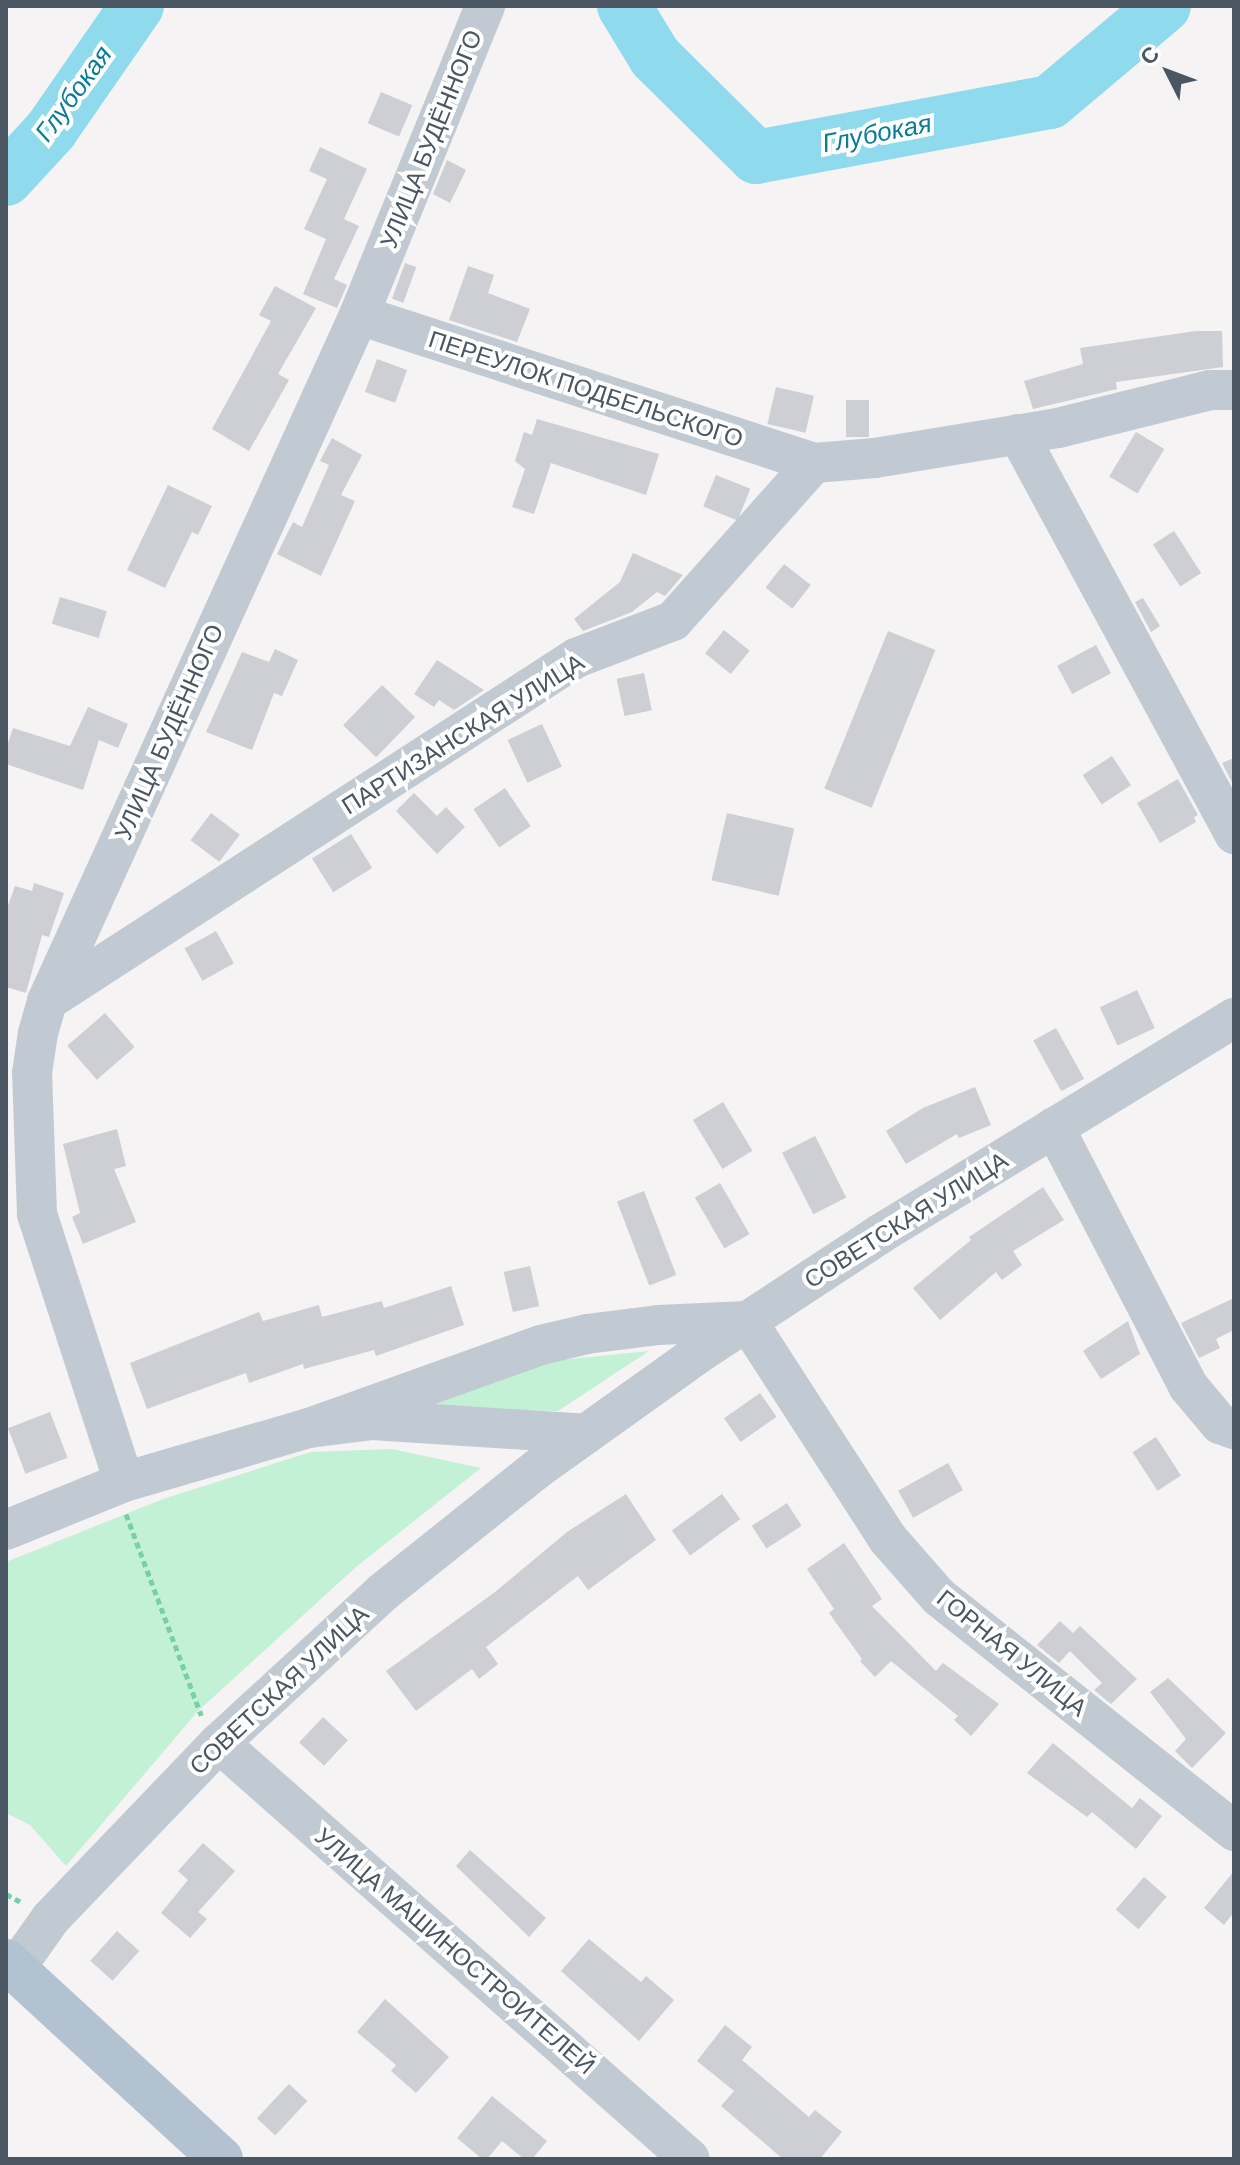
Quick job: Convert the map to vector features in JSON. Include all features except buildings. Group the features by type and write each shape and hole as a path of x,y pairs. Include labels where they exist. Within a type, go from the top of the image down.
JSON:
{"main road":[{"path":"9,1970 221,2159"}],"street":[{"name":"УЛИЦА БУДЁННОГО","path":"124,1482 22,1216 32,1073 47,1001 359,315 485,6"},
{"name":"ПЕРЕУЛОК ПОДБЕЛЬСКОГО","path":"359,315 814,463"},
{"path":"814,463 875,458 1058,428 1210,390 1234,390"},
{"path":"1018,434 1234,834"},
{"name":"ПАРТИЗАНСКАЯ УЛИЦА","path":"47,1001 576,658 673,621 814,463"},
{"name":"СОВЕТСКАЯ УЛИЦА","path":"9,1970 51,1918 219,1743 383,1592 586,1434 747,1321 1054,1127 1234,1018"},
{"path":"1054,1127 1188,1386 1229,1422"},
{"path":"6,1530 124,1482 309,1428 556,1342 658,1325 747,1321"},
{"name":"ГОРНАЯ УЛИЦА","path":"747,1321 888,1539 939,1597 1234,1831"},
{"path":"309,1428 372,1420 586,1434"},
{"name":"УЛИЦА МАШИНОСТРОИТЕЛЕЙ","path":"219,1743 690,2159"}],"path":[{"path":"124,1482 126,1514 198,1711 219,1743"},
{"path":"6,1894 51,1918"}],"green space":[{"path":"649,1351 558,1411 409,1408 531,1363"},
{"path":"392,1449 481,1468 356,1567 198,1711 66,1866 30,1825 6,1813 6,1562 163,1499 311,1452"}],"waterway":[{"name":"Глубокая","path":"6,179 51,130 137,6"},
{"name":"Глубокая","path":"624,6 655,57 756,157 1050,102 1164,6"}]}
